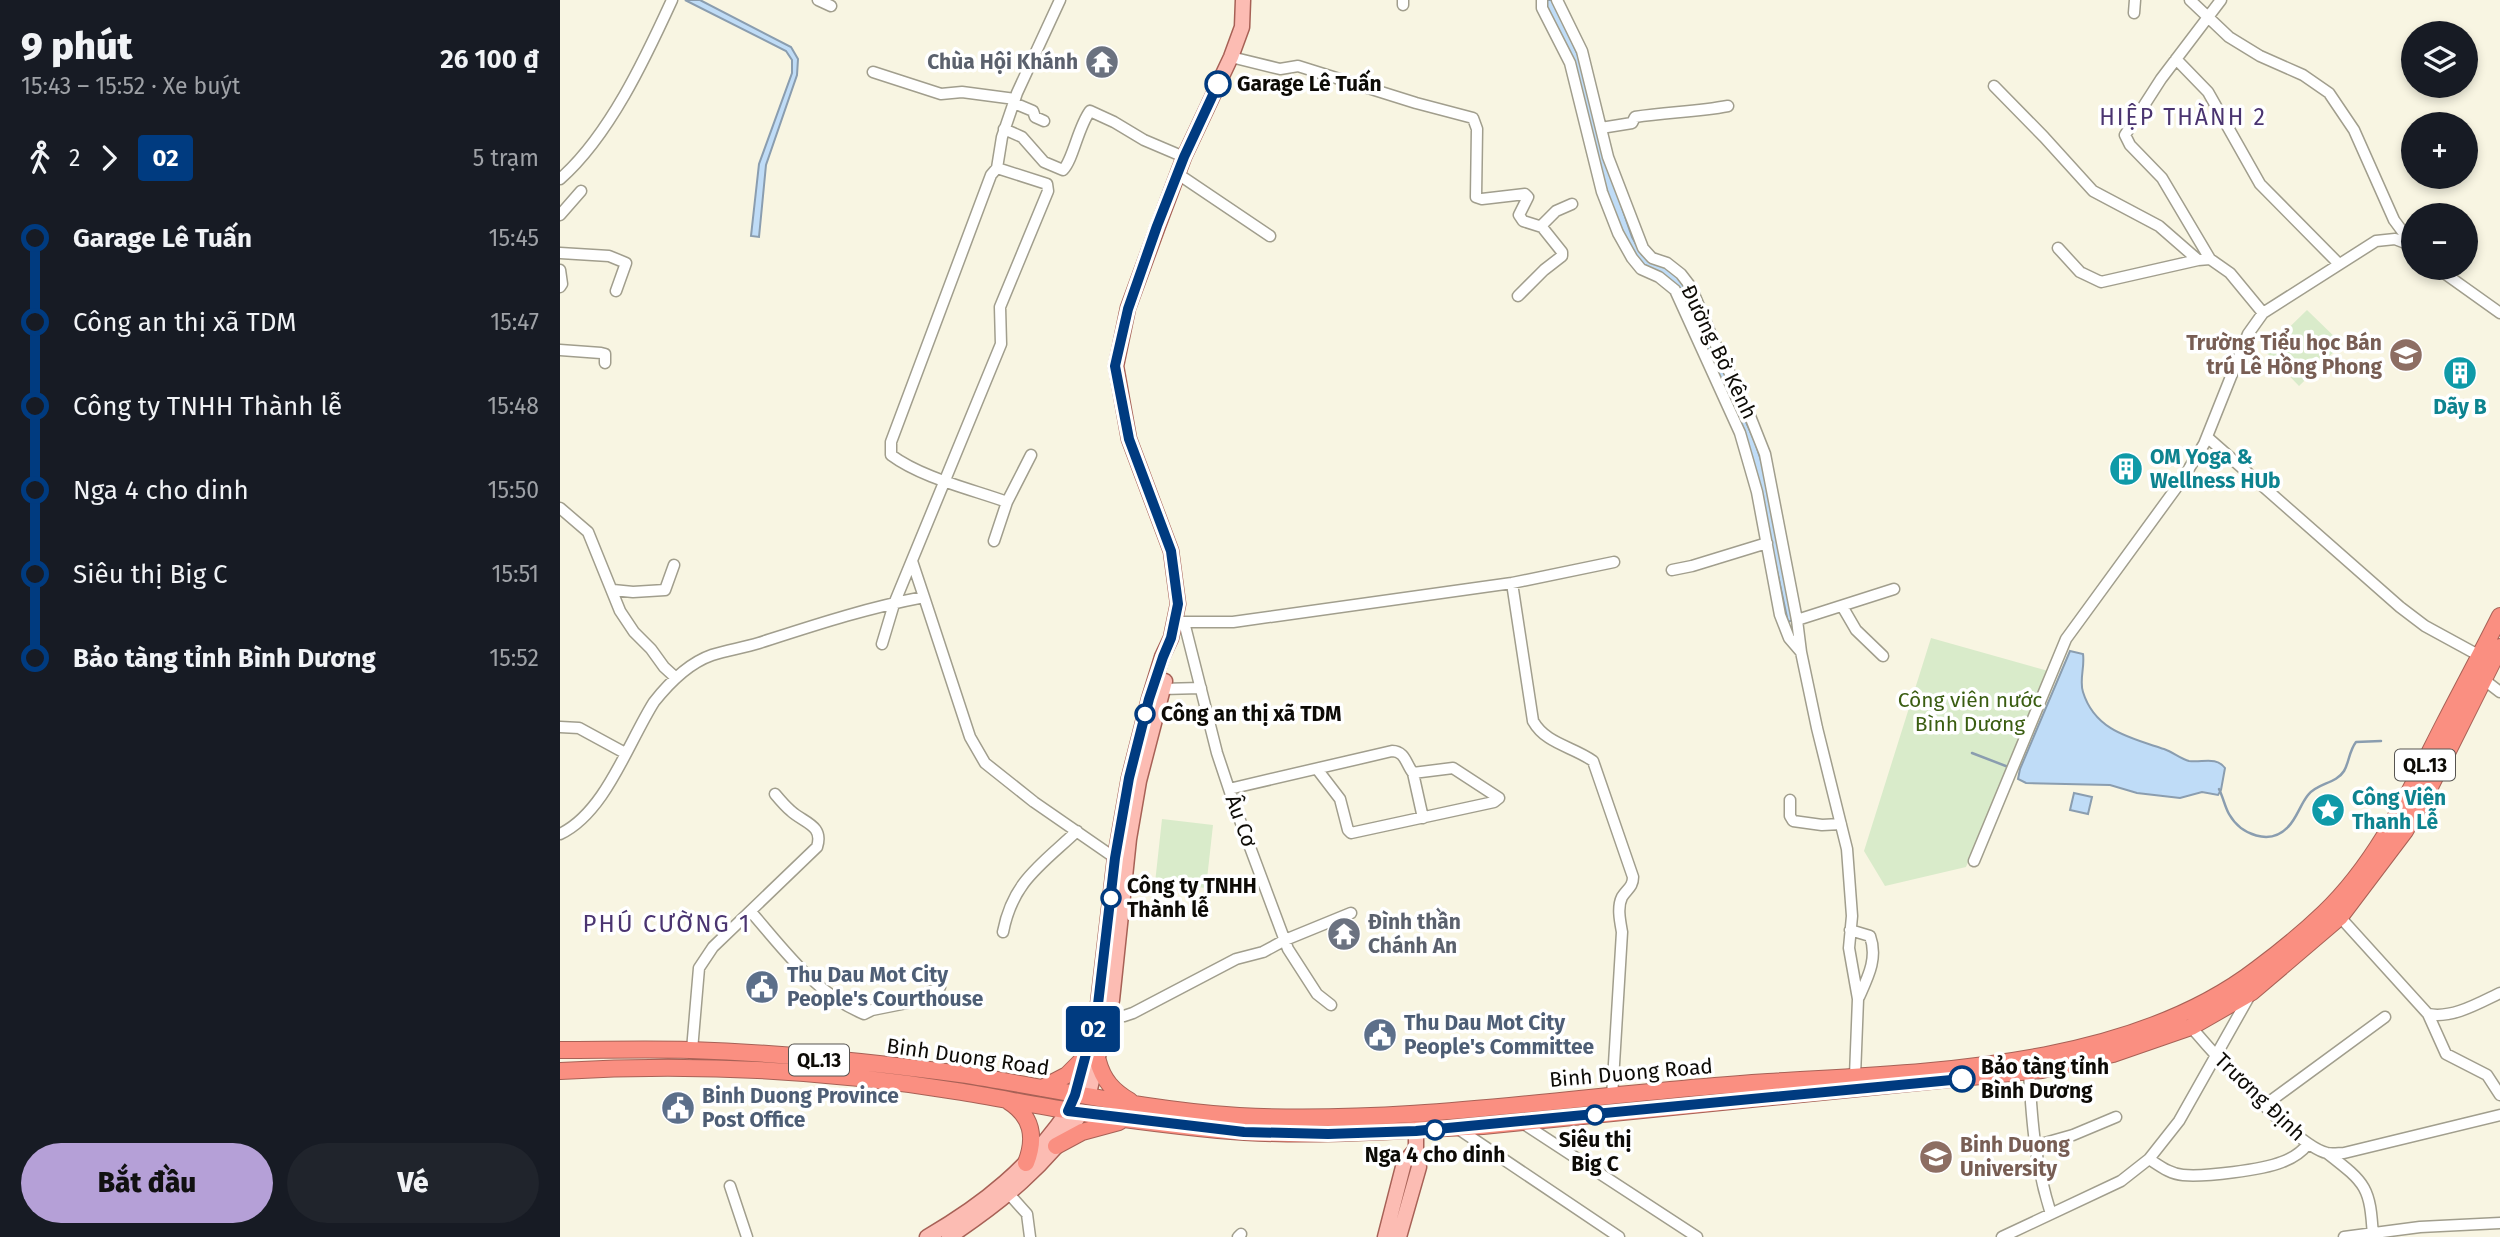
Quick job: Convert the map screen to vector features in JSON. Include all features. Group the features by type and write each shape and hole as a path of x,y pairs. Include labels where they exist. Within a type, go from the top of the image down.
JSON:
{"highway":[{"name":"Binh Duong Road","path":"560,1071 692,1068 840,1077 955,1090 1075,1112 1329,1118 1415,1114 1428,1106 1494,1100 1502,1106 1959,1067 2044,1055 2110,1040 2184,1012 2254,971 2325,912 2367,863 2398,815 2500,616"},
{"name":"Binh Duong Road","path":"560,1050 692,1050 961,1074 1081,1096 1137,1112 1271,1133 1457,1128 2029,1072 2113,1054 2192,1027 2252,992 2340,917 2405,831 2500,647"},
{"path":"2184,1012 2192,1027"},
{"path":"692,1050 692,1068"},
{"path":"1039,1088 1050,1085 1091,1059 1112,1089 1137,1112 1091,1129 1056,1146"},
{"path":"1075,1112 1081,1096"},
{"path":"1006,1100 1021,1111 1031,1127 1032,1141 1026,1163"},
{"path":"1415,1114 1416,1131"}],"main road":[{"path":"1081,1096 1091,1059 1109,1016 1121,860 1134,780 1163,657 1180,622 1171,551 1129,439 1115,366 1128,309 1184,157 1231,57 1242,27 1243,0"},
{"path":"1146,730 1172,653 1171,638"},
{"path":"1091,1059 1115,922"},
{"path":"939,1235 993,1208 1009,1194 1056,1146 1075,1112"},
{"path":"939,1235 988,1198 1075,1112"},
{"path":"1399,1237 1419,1167 1416,1131"},
{"path":"1385,1237 1404,1163 1416,1149"}],"street":[{"path":"560,179 589,151 650,48 672,0"},
{"path":"818,0 831,6"},
{"path":"1007,502 946,481 900,461 891,455 891,442 991,175 998,168 1004,130 1015,101 1060,0"},
{"path":"1542,0 1542,8 1570,63 1602,192 1618,233 1641,270 1659,277 1675,290 1741,433 1757,492 1780,615 1789,638 1801,652"},
{"name":"Đường Bờ Kênh","path":"1557,0 1582,51 1608,157 1643,248 1652,258 1667,263 1681,274 1691,287 1765,454 1816,728 1847,849 1852,916 1849,948 1858,999"},
{"path":"2134,13 2135,0"},
{"path":"2190,0 2229,37 2260,56 2302,75 2329,93 2354,130 2394,220 2401,230"},
{"path":"2221,0 2176,59 2125,135 2130,145 2162,178 2210,259 2230,273 2263,313"},
{"path":"1231,57 1280,69 1298,66 1473,118 1477,129 1476,197 1482,199 1525,194 1528,197 1520,215 1527,223 1541,226 1562,253 1562,256 1518,296"},
{"path":"2176,59 2208,92 2260,184 2339,264"},
{"path":"873,72 941,94 962,92 1015,101 1044,121"},
{"path":"1994,86 2093,191 2159,226 2198,260"},
{"path":"1601,128 1632,122 1635,117 1682,110 1690,113 1728,106"},
{"path":"1004,130 1022,136 1044,162 1063,170 1079,129 1090,111 1144,140 1184,157"},
{"path":"882,644 894,604 1001,344 1000,307 1048,191 1047,184 998,168"},
{"path":"1178,174 1270,236"},
{"path":"560,215 581,191"},
{"path":"1541,226 1556,211 1572,204"},
{"path":"1974,860 2066,639 2182,480 2207,437 2248,334 2263,313 2339,264 2376,242 2395,239 2401,241"},
{"path":"2058,248 2080,272 2101,282 2210,259"},
{"path":"560,253 609,256 626,263 616,291"},
{"path":"560,270 560,287"},
{"path":"2454,280 2500,313"},
{"path":"560,350 605,354 606,363"},
{"path":"2207,437 2400,607 2425,626 2480,656"},
{"path":"994,541 1007,502 1031,455"},
{"path":"560,508 588,532 620,611 634,632 676,678"},
{"path":"1672,570 1767,543"},
{"path":"912,561 970,737 985,763 1034,802 1121,860"},
{"path":"1180,622 1233,622 1511,583 1614,562"},
{"path":"613,590 665,590 674,565"},
{"path":"1511,583 1533,720 1538,730 1548,739 1593,761 1633,877 1631,887 1623,895 1619,910 1622,932 1612,1097"},
{"path":"1797,620 1894,589"},
{"path":"560,834 588,814 654,702 676,678 712,655 852,612 924,597"},
{"path":"1842,606 1856,630 1883,656"},
{"name":"Âu Cơ","path":"1180,622 1229,789 1288,949 1317,995 1331,1005"},
{"path":"2483,679 2500,692"},
{"path":"1162,689 1201,688"},
{"path":"560,727 579,728 625,753"},
{"path":"1229,789 1397,751 1413,773 1423,817"},
{"path":"1317,769 1340,799 1351,833 1494,802 1499,797 1453,768 1413,773"},
{"path":"692,1050 699,968 713,947 813,854 820,840 817,830 804,818 791,812 775,794"},
{"path":"1790,800 1790,816 1793,821 1822,825 1841,824"},
{"path":"1003,932 1013,896 1038,867 1077,831"},
{"path":"751,913 815,983 846,1006 864,1014 907,1003 940,987"},
{"path":"1109,1016 1133,1013 1236,959 1263,952 1285,940 1352,913"},
{"path":"2340,917 2428,1014 2446,1054 2487,1075 2500,1095"},
{"path":"1850,930 1870,936 1874,947 1871,971 1858,999 1855,1076"},
{"path":"2002,1237 2120,1181 2149,1159 2179,1121 2252,992"},
{"path":"2428,1014 2444,1014 2474,1006 2500,993"},
{"path":"2265,1105 2385,1017"},
{"name":"Trương Định","path":"2192,1027 2217,1057 2265,1105 2308,1144 2328,1153 2344,1153 2500,1115"},
{"path":"2029,1072 2039,1176 2051,1214"},
{"path":"2035,1146 2073,1135 2116,1117"},
{"path":"1521,1122 1697,1237"},
{"path":"1457,1128 1619,1237"},
{"path":"2149,1159 2170,1172 2185,1175 2245,1170 2279,1164 2300,1153 2308,1144"},
{"path":"2328,1153 2361,1182 2370,1198 2373,1235"},
{"path":"730,1186 747,1237"},
{"path":"1009,1194 1027,1214 1030,1237"},
{"path":"2344,1237 2500,1223"}],"green space":[{"path":"2307,310 2342,344 2299,386 2265,351"},
{"name":"Công viên nước Bình Dương","path":"1931,638 2052,672 1966,867 1885,886 1864,851"},
{"path":"1162,819 1213,825 1206,888 1155,883"}],"water":[{"path":"685,0 700,0 791,47 798,59 797,75 766,165 759,237 751,236 759,164 792,73 792,60 786,51"},
{"path":"1545,0 1553,0 1582,64 1602,149 1632,237 1642,255 1664,265 1684,283 1755,442 1763,467 1793,620 1788,622 1755,468 1677,288 1640,262 1614,212"},
{"path":"2070,651 2083,654 2083,692 2096,716 2116,731 2186,760 2221,764 2225,768 2218,795 2202,792 2180,798 2137,793 2110,785 2026,783 2018,779"},
{"path":"2074,793 2092,797 2088,814 2070,810"}],"waterway":[{"path":"2219,789 2229,814 2241,828 2256,836 2273,836 2288,827 2312,791 2341,775 2356,742 2381,741"},
{"path":"1972,753 2011,768"}],"bus line":[{"name":"02","path":"1218,84 1184,157 1157,226 1128,309 1115,366 1129,439 1171,551 1178,604 1171,638 1149,699 1129,778 1115,858 1097,1013 1073,1102 1068,1111 1244,1132 1328,1134 1416,1131 1962,1079"}],"place":[{"name":"Chùa Hội Khánh","path":"1102,62"},
{"name":"Garage Lê Tuấn","path":"1218,84"},
{"name":"Trường Tiểu học Bán trú Lê Hồng Phong","path":"2406,355"},
{"name":"Dãy B","path":"2460,373"},
{"name":"OM Yoga & Wellness HUb","path":"2126,469"},
{"name":"Công an thị xã TDM","path":"1145,714"},
{"name":"Công Viên Thanh Lễ","path":"2328,810"},
{"name":"Công ty TNHH Thành lễ","path":"1111,898"},
{"name":"Đình thần Chánh An","path":"1344,934"},
{"name":"Thu Dau Mot City People's Courthouse","path":"762,987"},
{"name":"Thu Dau Mot City People's Committee","path":"1380,1035"},
{"name":"Bảo tàng tỉnh Bình Dương","path":"1962,1079"},
{"name":"Binh Duong Province Post Office","path":"678,1108"},
{"name":"Siêu thị Big C","path":"1595,1115"},
{"name":"Nga 4 cho dinh","path":"1435,1130"},
{"name":"Binh Duong University","path":"1936,1157"}],"district":[{"name":"HIỆP THÀNH 2","path":"2183,117"},
{"name":"PHÚ CƯỜNG 1","path":"667,924"}]}
